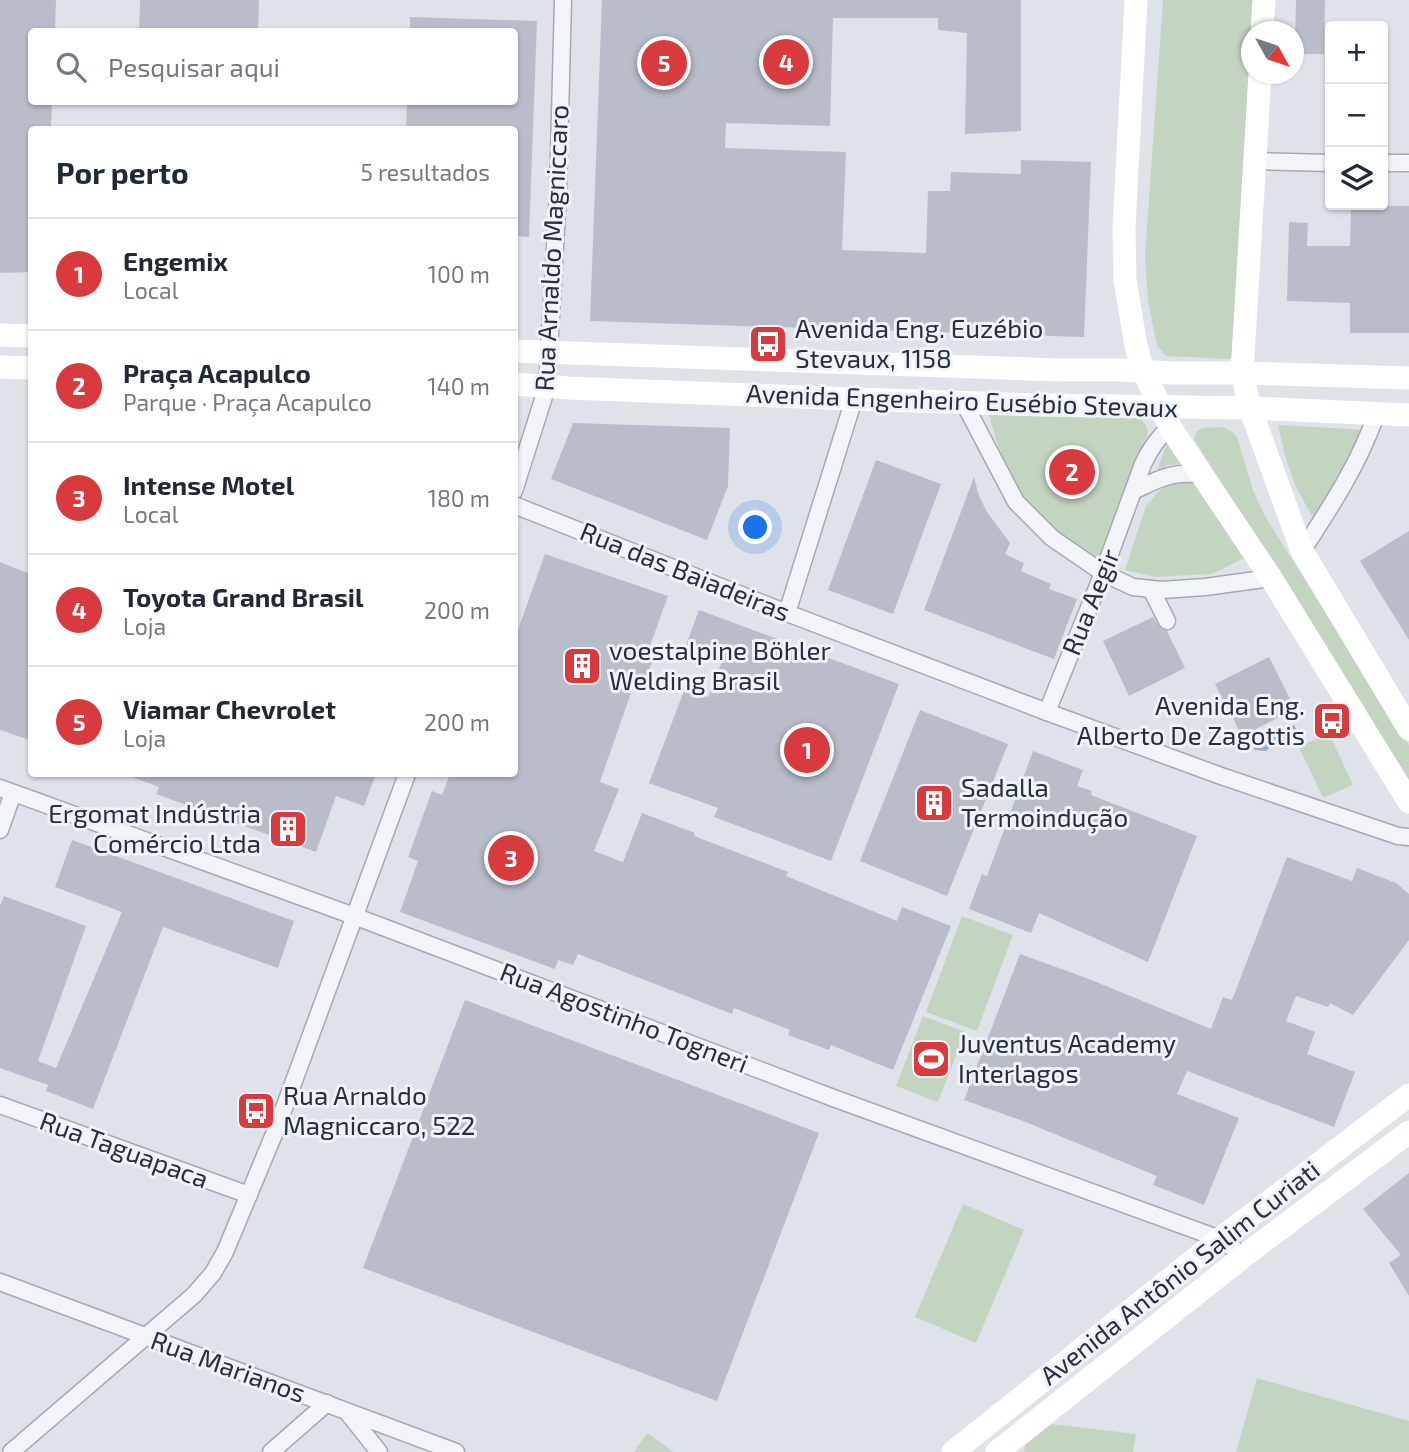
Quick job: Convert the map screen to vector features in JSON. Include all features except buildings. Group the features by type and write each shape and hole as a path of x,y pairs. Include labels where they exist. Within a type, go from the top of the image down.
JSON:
{"main road":[{"path":"1136,0 1124,227 1125,280 1136,346 1143,370 1170,427 1271,578 1409,802"},
{"path":"1263,21 1264,0"},
{"path":"1259,84 1242,373 1250,408 1301,551 1409,729"},
{"path":"0,335 28,336"},
{"name":"Avenida Engenheiro Eusébio Stevaux","path":"518,351 1059,370 1409,378"},
{"path":"0,367 28,368"},
{"path":"1043,405 1056,391 1059,370"},
{"name":"Avenida Engenheiro Eusébio Stevaux","path":"518,384 964,403 1250,408 1409,415"},
{"name":"Avenida Antônio Salim Curiati","path":"953,1452 1220,1239 1409,1096"},
{"name":"Avenida Antônio Salim Curiati","path":"997,1452 1244,1256 1409,1132"},
{"path":"1288,1187 1308,1209"},
{"path":"1131,1310 1149,1332"}],"street":[{"name":"Rua Arnaldo Magniccaro","path":"518,478 547,387 558,193 563,0"},
{"path":"1255,161 1325,163"},
{"path":"1388,163 1409,163"},
{"path":"787,613 855,399"},
{"path":"964,403 1016,502 1052,538 1103,573 1133,587 1162,590 1271,578"},
{"path":"1301,551 1343,486 1376,415"},
{"name":"Rua Aegir","path":"1046,712 1150,448 1170,427"},
{"path":"1133,491 1166,476 1188,472 1200,475"},
{"name":"Rua das Baiadeiras","path":"518,507 1046,712 1221,776 1398,836 1409,837"},
{"path":"1151,589 1167,621"},
{"path":"11,1452 194,1295 213,1273 225,1252 277,1127 406,777"},
{"path":"0,830 7,790"},
{"name":"Rua Agostinho Togneri","path":"7,790 354,916 1220,1239 1244,1256"},
{"name":"Rua Taguapaca","path":"0,1105 249,1195"},
{"name":"Rua Marianos","path":"0,1282 456,1452"},
{"path":"271,1452 327,1403"},
{"path":"348,1413 379,1452"}],"green space":[{"path":"1163,0 1263,0 1256,21 1241,21 1241,84 1252,84 1239,350 1230,359 1166,356 1157,346 1148,301 1145,256"},
{"path":"988,412 1140,418 1146,425 1148,433 1099,561 1057,535 1020,493 1000,452"},
{"path":"1278,425 1367,430 1314,520 1295,485"},
{"path":"1223,427 1237,437 1253,490 1265,516 1409,745 1409,781 1194,439 1196,432 1203,428"},
{"path":"1170,436 1191,464 1168,465 1157,470"},
{"path":"1172,482 1187,482 1202,488 1249,556 1212,574 1155,577 1125,570 1146,506 1158,492"},
{"path":"1329,733 1353,785 1323,798 1299,747"},
{"path":"962,916 1013,935 977,1031 926,1012"},
{"name":"Juventus Academy Interlagos","path":"923,1016 965,1032 938,1102 896,1086"},
{"path":"963,1204 1024,1230 976,1343 915,1317"},
{"path":"1257,1378 1409,1421 1409,1452 1236,1452"},
{"path":"1052,1424 1136,1434 1133,1452 1024,1452 1025,1445"},
{"path":"647,1433 674,1452 634,1452"}],"water":[{"path":"1294,725 1300,736 1276,742 1266,751 1254,750 1253,744"}],"place":[{"name":"Toyota Grand Brasil","path":"786,62"},
{"name":"Viamar Chevrolet","path":"664,63"},
{"name":"Avenida Eng. Euzébio Stevaux, 1158","path":"768,344"},
{"name":"Praça Acapulco","path":"1072,472"},
{"name":"voestalpine Böhler Welding Brasil","path":"582,666"},
{"name":"Avenida Eng. Alberto De Zagottis","path":"1332,721"},
{"name":"Engemix","path":"807,750"},
{"name":"Sadalla Termoindução","path":"934,803"},
{"name":"Ergomat Indústria Comércio Ltda","path":"288,829"},
{"name":"Intense Motel","path":"511,858"},
{"name":"Juventus Academy Interlagos","path":"931,1059"},
{"name":"Rua Arnaldo Magniccaro, 522","path":"256,1111"}]}
